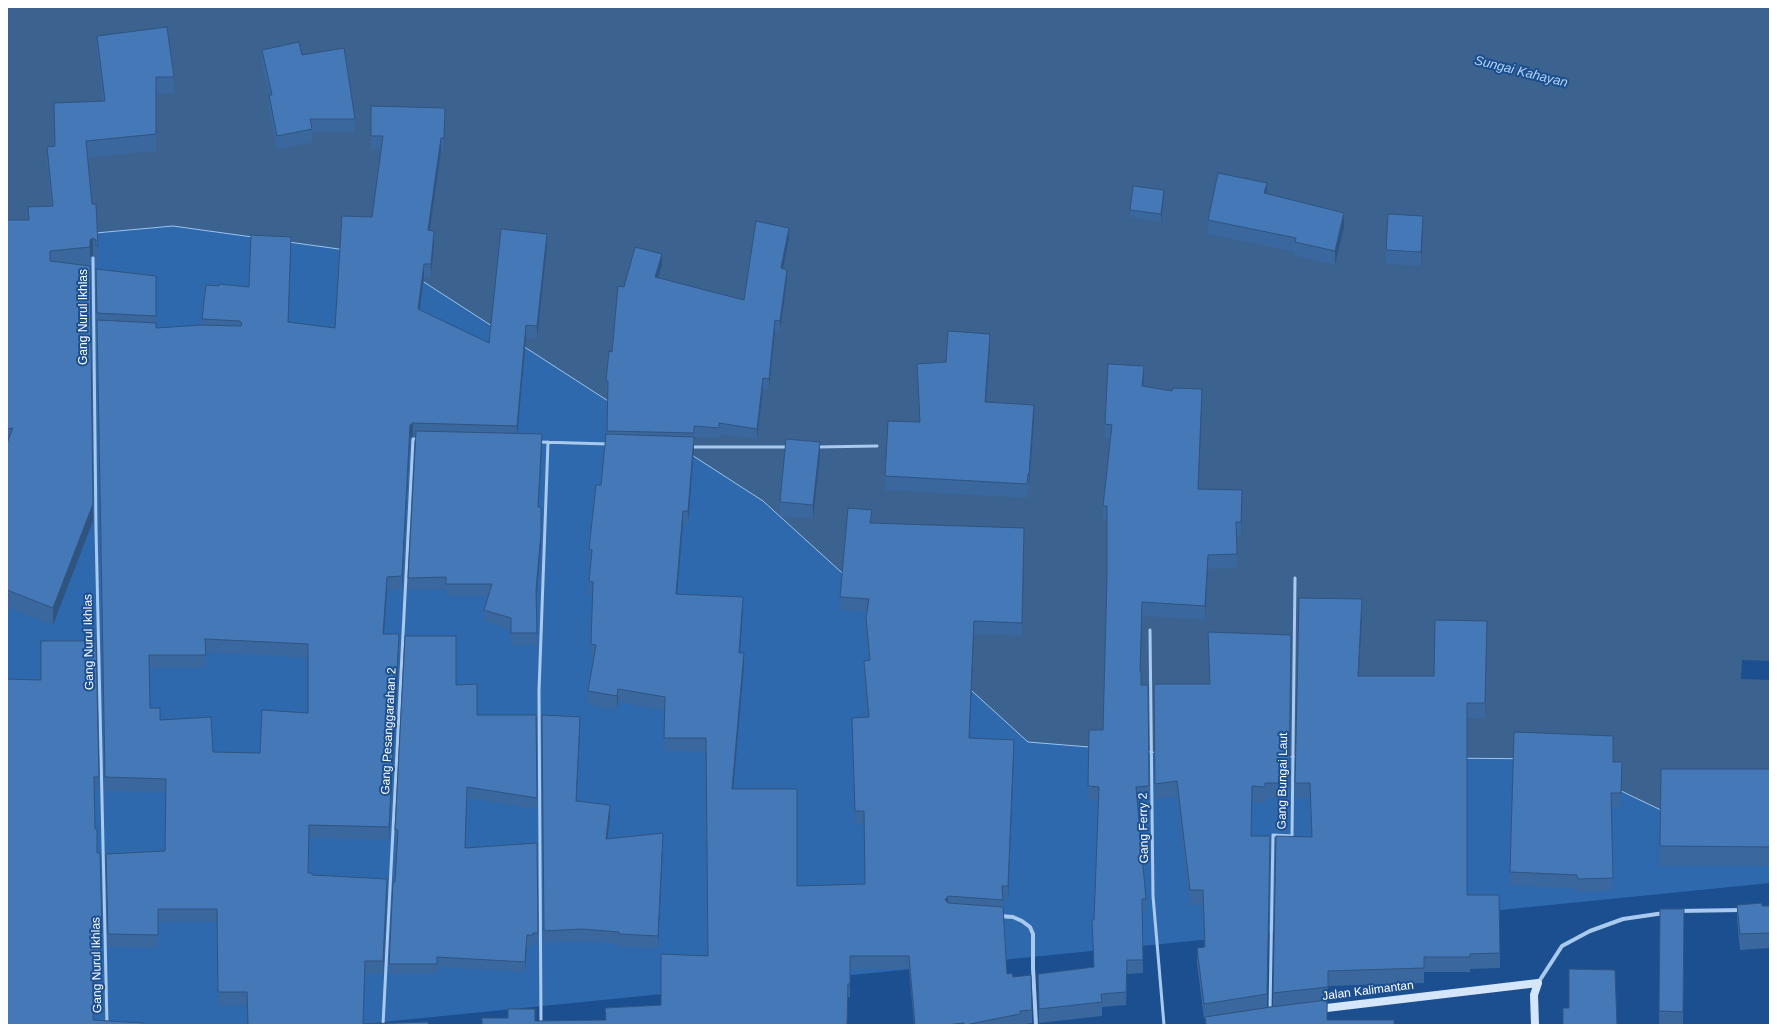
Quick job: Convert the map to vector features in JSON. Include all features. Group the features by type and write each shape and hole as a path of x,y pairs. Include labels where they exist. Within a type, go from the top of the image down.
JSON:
{"street":[{"path":"1535,1025 1534,994 1538,983 1562,946 1590,930 1616,921 1684,910 1750,910"},
{"path":"991,915 1013,917 1030,927 1033,934 1032,968 1036,1025"},
{"name":"Jalan Kalimantan","path":"1309,1010 1538,983"}],"lane":[{"name":"Gang Nurul Ikhlas","path":"93,258 96,544 107,1025"},
{"path":"94,330 101,330"},
{"name":"Gang Pesanggarahan 2","path":"383,1025 413,439 421,439"},
{"path":"532,442 609,444"},
{"path":"541,1025 539,691 548,442"},
{"path":"809,447 877,446"},
{"path":"686,447 794,447"},
{"name":"Gang Bungai Laut","path":"1270,1014 1273,835 1292,836 1295,578"},
{"name":"Gang Ferry 2","path":"1150,630 1154,896 1164,1025"}],"shaded area":[{"path":"173,226 382,255 763,501 1028,742 1199,756 1554,759 1770,862 1770,883 353,1025 7,1025 7,241"}],"water":[{"name":"Sungai Kahayan","path":"7,7 1770,7 1770,862 1554,759 1199,756 1028,742 763,501 382,255 173,226 7,241"}],"pier":[{"path":"1742,660 1770,661 1770,680 1741,679"}],"building":[{"path":"167,27 174,77 156,77 156,134 86,141 92,204 96,204 98,246 96,246 96,240 93,238 90,240 90,247 50,251 50,261 90,266 93,504 53,608 7,590 7,443 13,428 7,429 7,220 29,220 28,207 53,206 47,147 55,146 54,103 105,101 97,36"},
{"path":"299,42 302,55 344,48 355,119 310,119 312,129 277,136 269,95 272,95 262,50"},
{"path":"371,106 445,108 444,138 441,138 428,230 434,231 431,264 424,264 418,309 489,343 501,229 547,234 537,326 526,325 517,426 413,423 410,425 402,576 387,577 383,634 399,634 389,827 309,825 308,873 312,873 312,875 387,879 383,961 365,961 363,1024 428,1022 428,1025 248,1025 247,992 218,992 217,909 158,909 158,935 108,934 106,854 165,851 166,779 105,777 97,320 156,323 156,328 201,325 241,326 242,323 240,321 202,319 206,285 219,286 219,284 249,287 251,235 291,237 288,322 335,328 342,216 372,217 383,136 371,136","holes":["205,639 308,644 308,713 262,710 260,753 213,752 211,717 160,720 160,708 150,708 149,655 206,655"]},
{"path":"1218,173 1267,183 1264,193 1344,213 1335,251 1295,242 1296,238 1208,220"},
{"path":"1133,186 1164,190 1161,214 1130,210"},
{"path":"1388,214 1423,216 1421,252 1386,250"},
{"path":"756,221 789,228 781,268 787,270 780,321 775,320 769,379 763,378 757,429 719,423 719,428 694,426 694,433 607,431 608,381 606,381 609,351 612,352 618,286 624,287 635,247 662,254 655,277 744,300"},
{"path":"96,269 156,276 156,316 97,313"},
{"path":"948,331 990,334 985,402 1034,405 1027,484 885,476 888,421 920,422 917,364 946,362"},
{"path":"1108,364 1144,366 1142,386 1172,391 1173,388 1202,389 1198,489 1242,490 1241,522 1236,522 1237,554 1208,555 1205,606 1142,602 1140,672 1141,685 1148,685 1149,786 1136,787 1146,899 1142,899 1143,960 1127,960 1126,992 1101,994 1102,1002 1039,1009 1038,974 1094,967 1092,920 1094,920 1099,787 1088,786 1089,730 1103,730 1107,575 1107,506 1103,506 1112,425 1105,424"},
{"path":"416,431 542,434 538,507 541,507 541,534 536,590 537,633 511,633 511,618 484,610 492,584 446,584 446,577 408,578"},
{"path":"606,434 694,437 688,511 683,511 676,594 743,597 739,653 744,653 732,789 797,789 797,886 865,884 864,811 855,811 852,718 869,717 864,661 870,660 866,618 869,599 840,597 848,508 872,510 870,523 1024,528 1022,623 974,621 969,738 1014,740 1008,886 1002,886 1003,900 948,896 945,900 948,903 1003,907 1007,974 1012,973 1013,977 1031,975 1032,1010 1020,1011 1020,1014 965,1025 964,1023 945,1025 915,1025 909,956 850,956 850,984 848,984 847,1025 482,1025 482,1018 508,1018 508,1009 535,1009 535,1021 606,1020 605,1008 661,1005 661,954 708,956 706,738 664,738 665,697 618,689 617,696 588,691 596,645 591,644 593,582 589,581 592,550 589,549 596,485 601,485"},
{"path":"786,439 820,442 813,505 780,502"},
{"path":"1299,598 1362,599 1358,676 1434,676 1435,620 1487,621 1485,703 1467,703 1467,895 1499,895 1500,953 1470,954 1470,957 1424,957 1424,968 1328,971 1328,987 1273,993 1276,836 1312,837 1310,783 1295,783"},
{"path":"1208,632 1291,635 1289,783 1265,783 1265,787 1252,786 1251,836 1270,836 1267,994 1204,1004 1197,948 1205,947 1203,890 1190,890 1177,781 1155,784 1154,684 1210,684"},
{"path":"405,636 456,636 456,685 477,684 477,715 536,715 537,798 467,787 465,848 537,843 538,933 527,935 525,962 437,957 437,964 389,964 393,882 395,882 398,830 395,830"},
{"path":"41,641 96,641 99,777 94,777 95,829 97,829 97,853 100,853 102,933 100,933 101,972 93,972 93,1020 144,1023 144,1025 7,1025 7,679 41,680"},
{"path":"542,715 580,717 576,801 610,805 606,839 663,833 658,936 619,934 619,932 582,929 544,931"},
{"path":"1514,732 1613,736 1613,762 1622,762 1621,793 1611,793 1613,878 1578,879 1577,875 1510,872"},
{"path":"1661,769 1770,769 1770,847 1660,846"},
{"path":"1762,903 1762,906 1770,906 1770,933 1740,934 1737,905"},
{"path":"1660,909 1684,909 1683,1012 1659,1011"},
{"path":"1569,969 1615,970 1617,1025 1563,1025 1563,1008 1569,1008"},
{"path":"1327,1000 1327,1020 1394,1020 1394,1025 1206,1025 1205,1017"}]}
